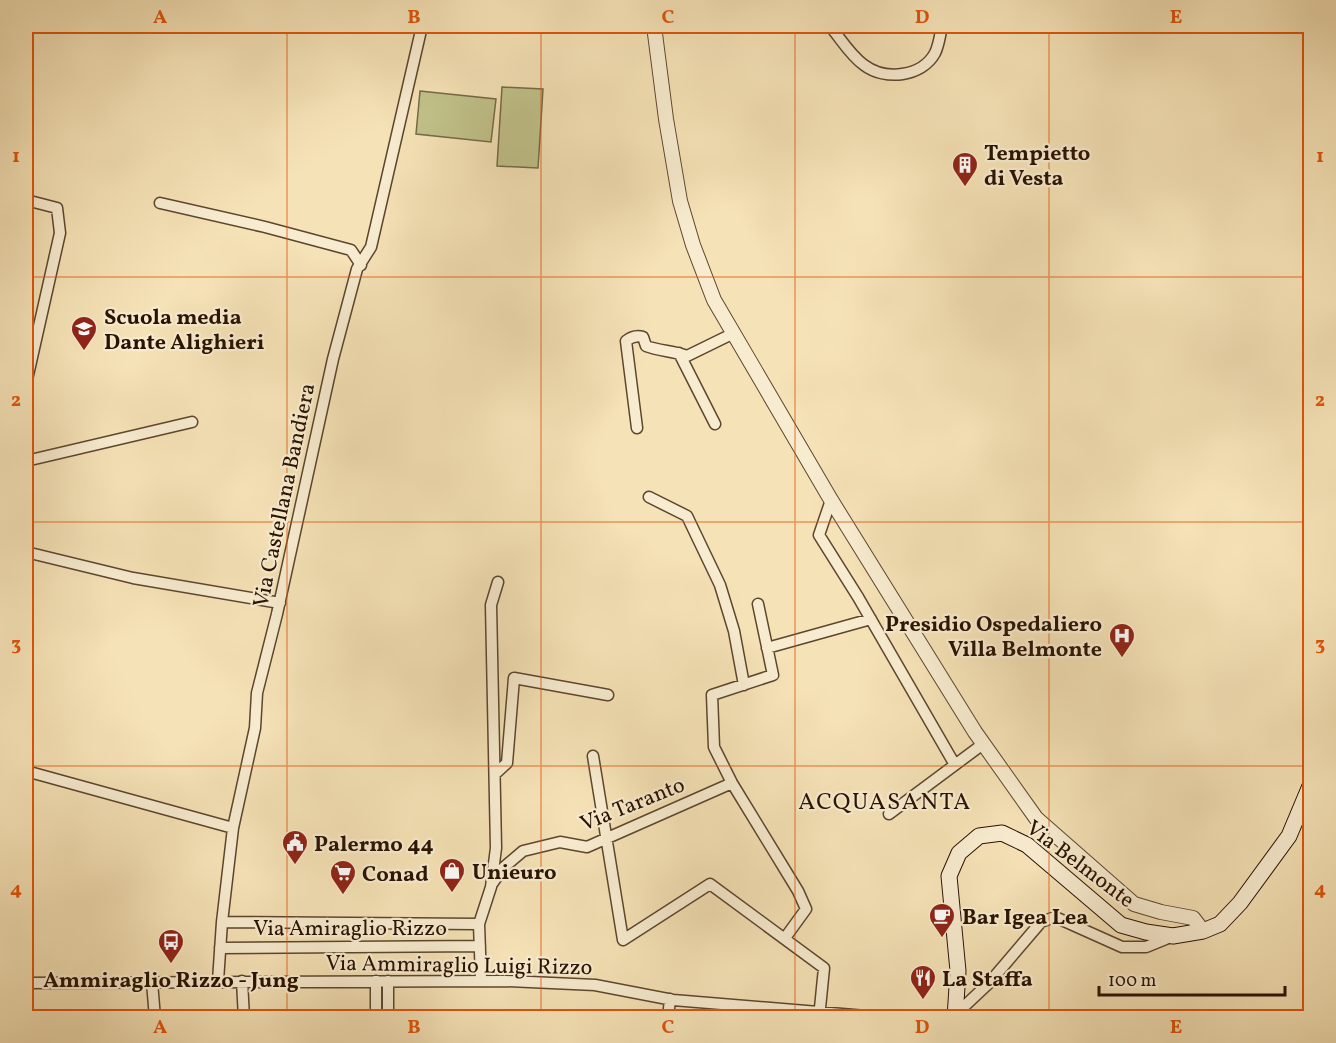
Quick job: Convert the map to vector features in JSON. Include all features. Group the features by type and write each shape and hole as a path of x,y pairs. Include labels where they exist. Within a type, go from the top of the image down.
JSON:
{"main road":[{"path":"1203,932 1220,924 1240,903 1289,836 1311,786"},
{"name":"Via Belmonte","path":"953,1017 958,971 949,876 959,853 979,836 1002,833 1027,846 1121,925 1173,936 1203,932"}],"street":[{"name":"Via Castellana Bandiera","path":"218,981 233,828 255,728 257,693 280,603 333,359 357,269 371,247 422,26"},
{"path":"654,26 666,118 681,201 693,245 714,300 831,500 983,744 1036,818 1134,904 1193,918 1203,932"},
{"path":"830,26 849,51 865,66 884,74 901,75 916,71 934,55 942,26"},
{"path":"26,200 57,208 60,233 26,384"},
{"path":"160,204 265,226 351,250 361,264"},
{"path":"637,428 626,341 630,337 643,337 646,346 687,356 734,333"},
{"path":"679,353 715,424"},
{"path":"26,461 192,422"},
{"path":"649,497 687,516 720,585 734,631 744,685"},
{"path":"831,500 819,535 871,619 955,765"},
{"path":"26,552 133,578 280,603"},
{"path":"481,981 479,924 490,887 495,848 491,605 498,582"},
{"path":"758,604 773,675 712,695 714,747 732,783 798,891 806,909 785,938"},
{"path":"767,648 871,619"},
{"path":"495,774 507,763 514,678 542,681 608,695"},
{"path":"890,814 983,744"},
{"path":"593,756 623,940 710,884 824,968 819,1015"},
{"path":"26,771 233,828"},
{"name":"Via Taranto","path":"490,887 503,868 523,851 560,842 587,847 732,783"},
{"path":"953,1017 989,983 1041,922 1054,917 1122,946 1146,947 1173,936"},
{"path":"222,922 479,924"},
{"name":"Via Amiraglio Rizzo","path":"220,948 480,946"},
{"path":"242,981 244,1017"},
{"path":"376,981 376,1017"},
{"path":"388,981 388,1017"},
{"name":"Via Ammiraglio Luigi Rizzo","path":"26,983 481,981 595,985 670,999 819,1015 890,1017"},
{"path":"152,982 155,1017"},
{"path":"668,1017 670,999"}],"green space":[{"path":"502,87 543,89 538,168 497,166"},
{"path":"420,91 496,99 491,142 416,134"}],"place":[{"name":"Tempietto di Vesta","path":"965,188"},
{"name":"Scuola media Dante Alighieri","path":"84,352"},
{"name":"Presidio Ospedaliero Villa Belmonte","path":"1122,659"},
{"name":"Palermo 44","path":"295,866"},
{"name":"Unieuro","path":"452,894"},
{"name":"Conad","path":"343,896"},
{"name":"Bar Igea Lea","path":"942,939"},
{"name":"Ammiraglio Rizzo - Jung","path":"171,965"},
{"name":"La Staffa","path":"923,1001"}],"district":[{"name":"ACQUASANTA","path":"885,801"}]}
